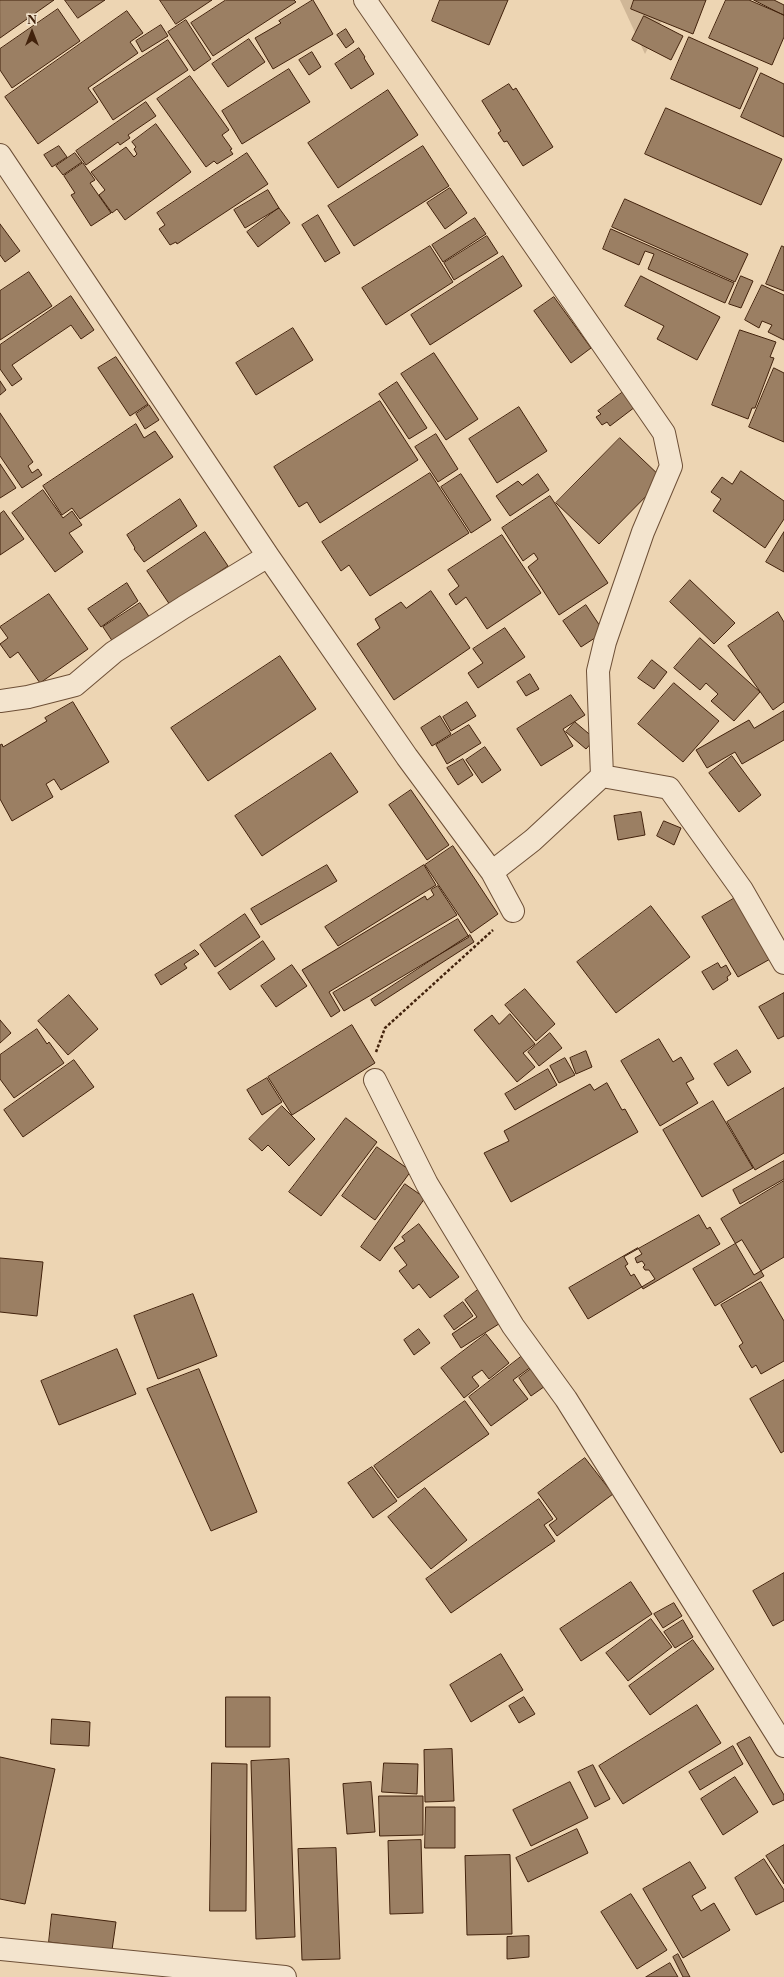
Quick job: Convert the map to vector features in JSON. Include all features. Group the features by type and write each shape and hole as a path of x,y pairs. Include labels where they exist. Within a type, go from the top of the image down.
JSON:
{"street":[{"path":"365,0 664,433 672,466 643,532 605,642 598,671 602,776 533,840 492,872"},
{"path":"0,155 268,556 407,758 492,872 513,911"},
{"path":"0,701 28,697 75,685 114,652 184,606 268,556"},
{"path":"602,776 669,788 742,890 784,963"},
{"path":"376,1080 427,1184 513,1326 566,1399 784,1746"},
{"path":"0,1949 285,1977"}],"path":[{"path":"376,1080 376,1053 385,1028 513,911"}],"shaded area":[{"path":"620,0 672,0 645,54"}],"building":[{"path":"0,0 54,0 0,38"},
{"path":"65,0 105,0 78,18"},
{"path":"160,0 212,0 176,24"},
{"path":"226,0 294,0 296,2 213,56 191,23"},
{"path":"313,0 333,34 273,69 255,38 281,23 279,21"},
{"path":"440,0 508,0 489,45 432,21"},
{"path":"634,0 706,0 693,34 631,9"},
{"path":"726,0 749,0 784,15 784,37 772,65 709,38"},
{"path":"754,0 774,0 784,5 784,15"},
{"path":"58,9 80,41 12,88 0,70 0,49"},
{"path":"127,11 143,33 130,42 138,53 88,88 98,102 38,144 5,97"},
{"path":"644,16 683,36 671,60 632,40"},
{"path":"186,20 211,59 194,71 168,32"},
{"path":"161,25 168,36 142,52 136,41"},
{"path":"346,29 354,42 346,48 337,35"},
{"path":"689,37 758,68 740,109 671,79"},
{"path":"249,39 265,62 228,87 212,64"},
{"path":"168,40 188,70 113,120 93,89"},
{"path":"359,48 374,74 351,89 335,64"},
{"path":"312,52 321,67 309,75 299,60"},
{"path":"289,69 310,102 242,144 222,111"},
{"path":"761,73 784,84 784,137 741,117"},
{"path":"190,76 229,130 222,135 232,149 230,150 233,154 217,164 214,161 206,167 157,99"},
{"path":"509,84 513,90 516,88 553,147 523,166 507,141 504,142 498,133 501,131 482,101"},
{"path":"388,90 418,135 338,188 308,143"},
{"path":"146,102 156,116 128,135 130,138 120,145 118,142 86,165 76,151"},
{"path":"666,108 782,159 761,205 645,154"},
{"path":"156,124 191,172 125,220 117,209 112,213 99,195 105,190 91,172 126,147 134,157 137,154 134,149 136,147 132,142"},
{"path":"59,146 67,157 52,167 44,155"},
{"path":"423,146 449,186 354,246 328,206"},
{"path":"75,153 82,162 63,175 56,166"},
{"path":"247,153 268,184 177,244 176,242 170,245 159,229 165,225 157,213"},
{"path":"83,163 95,180 90,183 111,213 91,226 71,195 75,193 64,176"},
{"path":"450,188 467,213 445,229 427,203"},
{"path":"268,190 279,208 245,228 234,210"},
{"path":"625,199 748,254 735,282 612,227"},
{"path":"279,208 290,223 258,247 247,232"},
{"path":"318,215 340,253 325,262 302,225"},
{"path":"475,218 486,234 443,262 432,245"},
{"path":"0,224 20,251 5,262 0,255"},
{"path":"611,229 734,283 725,303 648,269 654,254 645,251 639,265 603,249"},
{"path":"487,236 498,253 454,280 444,263"},
{"path":"430,246 453,282 386,325 362,288"},
{"path":"782,246 784,247 784,291 766,284"},
{"path":"503,256 522,286 430,345 411,315"},
{"path":"29,272 52,306 0,340 0,291"},
{"path":"641,276 720,317 697,360 657,339 664,326 625,306"},
{"path":"741,276 753,281 741,308 729,304"},
{"path":"762,285 784,295 784,340 768,332 772,325 762,321 759,328 745,320"},
{"path":"71,296 94,330 81,339 71,325 12,365 22,379 12,386 0,369 0,345"},
{"path":"554,297 591,348 571,363 534,311"},
{"path":"293,328 313,360 256,395 236,363"},
{"path":"740,330 776,342 770,357 774,358 755,408 752,408 748,419 712,405"},
{"path":"434,353 478,419 446,440 401,374"},
{"path":"116,357 148,404 130,416 98,368"},
{"path":"774,368 784,373 784,442 749,427"},
{"path":"0,381 6,390 0,395"},
{"path":"397,382 427,428 409,439 379,394"},
{"path":"623,392 635,407 610,426 607,422 602,425 596,417 601,414 598,411"},
{"path":"380,401 418,460 320,523 307,502 299,507 274,467"},
{"path":"149,405 159,420 145,429 136,414"},
{"path":"519,407 547,451 497,483 469,439"},
{"path":"0,413 33,462 28,466 32,473 38,469 42,475 22,488 0,456"},
{"path":"136,424 144,438 155,431 173,457 80,519 72,508 62,515 43,486"},
{"path":"436,434 458,469 438,482 415,447"},
{"path":"620,438 663,479 599,544 556,503"},
{"path":"0,464 16,488 0,498"},
{"path":"741,471 784,501 784,519 765,548 713,511 721,499 711,492 722,477 732,484"},
{"path":"430,473 469,533 370,596 349,565 341,571 322,542"},
{"path":"461,474 491,520 471,533 441,487"},
{"path":"538,474 549,490 510,516 496,496 518,481 522,485"},
{"path":"43,490 63,518 72,511 82,525 69,533 83,552 55,572 12,513"},
{"path":"550,496 608,583 559,615 528,567 538,559 534,553 523,561 502,528"},
{"path":"180,499 197,526 144,562 134,549 135,548 127,535"},
{"path":"4,511 24,539 0,555 0,514"},
{"path":"205,532 228,566 170,605 147,571"},
{"path":"784,532 784,572 766,562"},
{"path":"502,535 541,593 487,629 466,597 456,605 449,594 459,586 448,570"},
{"path":"690,580 735,623 714,644 670,602"},
{"path":"127,583 138,601 101,627 88,609"},
{"path":"431,591 470,648 394,700 357,644 380,628 375,619 401,602 406,608"},
{"path":"49,594 88,649 40,683 18,652 10,658 0,644 8,638 0,627"},
{"path":"140,603 150,618 113,642 103,627"},
{"path":"586,605 604,632 581,647 563,621"},
{"path":"778,612 784,622 784,702 773,710 728,646"},
{"path":"505,628 525,657 478,688 468,673 483,663 473,649"},
{"path":"700,638 760,692 734,721 711,701 718,694 706,683 700,690 674,668"},
{"path":"280,656 316,709 208,781 171,728"},
{"path":"652,660 667,672 654,689 638,678"},
{"path":"530,674 539,689 526,696 517,682"},
{"path":"674,683 719,721 683,762 638,724"},
{"path":"571,695 585,715 563,729 573,746 541,766 517,729"},
{"path":"73,702 109,762 61,790 54,779 46,784 53,797 12,821 0,799 0,745 2,744 3,747 47,721 45,718"},
{"path":"467,702 476,716 451,731 443,717"},
{"path":"784,711 784,740 742,764 735,752 707,768 696,750 749,720 754,728"},
{"path":"440,716 451,734 432,746 421,728"},
{"path":"575,722 595,739 586,749 566,732"},
{"path":"469,725 481,743 447,764 436,745"},
{"path":"485,747 501,770 482,783 466,760"},
{"path":"331,753 358,792 262,856 235,816"},
{"path":"732,756 761,795 739,812 709,773"},
{"path":"463,759 473,775 458,785 447,768"},
{"path":"411,790 449,845 427,860 389,805"},
{"path":"641,812 645,835 618,840 614,816"},
{"path":"664,821 681,828 674,845 657,836"},
{"path":"453,846 498,914 471,933 425,865"},
{"path":"327,865 337,881 261,925 251,909"},
{"path":"424,865 436,885 338,946 325,927"},
{"path":"438,886 457,915 329,992 340,1011 331,1017 302,970 425,896 427,900 434,895 431,890"},
{"path":"735,898 772,958 738,977 702,917"},
{"path":"651,906 690,957 616,1013 577,962"},
{"path":"245,914 260,937 215,967 200,945"},
{"path":"458,919 469,937 344,1011 333,993"},
{"path":"470,935 474,942 375,1006 371,1000"},
{"path":"263,941 275,959 230,990 218,973"},
{"path":"195,950 199,954 184,964 187,968 161,985 155,975"},
{"path":"718,963 721,968 726,965 731,974 727,977 728,980 713,990 702,972"},
{"path":"292,965 307,986 276,1007 261,986"},
{"path":"525,989 555,1024 536,1041 505,1005"},
{"path":"784,993 784,1036 778,1039 759,1007"},
{"path":"69,995 98,1029 68,1055 38,1021"},
{"path":"510,1014 535,1044 523,1053 535,1067 517,1082 474,1030 492,1015 499,1024"},
{"path":"0,1020 11,1033 0,1043"},
{"path":"352,1025 375,1063 292,1115 268,1077"},
{"path":"37,1029 47,1044 49,1042 64,1063 14,1098 0,1079 0,1055"},
{"path":"550,1033 562,1048 539,1066 528,1052"},
{"path":"659,1039 673,1062 681,1057 694,1079 686,1083 698,1103 660,1126 621,1061"},
{"path":"737,1050 751,1072 728,1086 714,1064"},
{"path":"586,1051 592,1067 576,1074 570,1058"},
{"path":"565,1058 575,1075 559,1083 550,1066"},
{"path":"74,1060 94,1087 23,1137 4,1110"},
{"path":"548,1069 557,1085 515,1110 505,1094"},
{"path":"267,1078 282,1102 262,1115 247,1090"},
{"path":"607,1083 622,1110 625,1109 638,1132 511,1202 484,1153 509,1141 504,1131 590,1084 594,1090"},
{"path":"784,1088 784,1153 755,1170 727,1122"},
{"path":"713,1101 753,1168 702,1197 663,1130"},
{"path":"282,1106 315,1139 289,1166 268,1145 262,1151 249,1139"},
{"path":"346,1118 377,1142 321,1216 289,1192"},
{"path":"377,1147 411,1171 375,1220 342,1196"},
{"path":"784,1161 784,1179 740,1204 733,1190"},
{"path":"784,1181 784,1257 754,1275 721,1219"},
{"path":"405,1184 425,1198 380,1261 361,1247"},
{"path":"699,1215 707,1229 710,1227 720,1244 643,1289 634,1274 631,1276 625,1266 628,1264 624,1257"},
{"path":"419,1224 459,1277 430,1298 419,1284 413,1289 399,1271 407,1265 394,1248 405,1241 402,1237"},
{"path":"742,1240 764,1276 715,1306 693,1269"},
{"path":"638,1248 642,1254 635,1258 637,1263 642,1261 645,1265 643,1267 645,1270 649,1270 655,1279 588,1319 569,1288"},
{"path":"0,1258 43,1262 37,1316 0,1312"},
{"path":"761,1282 784,1321 784,1361 761,1374 756,1365 752,1368 739,1346 743,1343 721,1305"},
{"path":"479,1289 502,1322 461,1348 452,1334 477,1317 465,1300"},
{"path":"193,1294 217,1356 158,1379 134,1316"},
{"path":"463,1302 473,1316 454,1330 444,1316"},
{"path":"419,1329 430,1343 414,1355 404,1340"},
{"path":"486,1334 509,1363 489,1379 482,1370 472,1377 479,1386 464,1398 441,1368"},
{"path":"117,1349 136,1394 59,1425 41,1381"},
{"path":"526,1353 535,1364 513,1380 528,1399 491,1426 469,1397"},
{"path":"535,1366 548,1384 531,1396 519,1378"},
{"path":"199,1369 257,1512 211,1531 147,1389"},
{"path":"784,1380 784,1451 781,1453 750,1399"},
{"path":"465,1401 489,1434 398,1498 374,1466"},
{"path":"585,1458 613,1494 557,1536 549,1525 557,1519 538,1493"},
{"path":"372,1467 397,1501 373,1518 348,1483"},
{"path":"425,1488 467,1540 431,1569 388,1517"},
{"path":"539,1499 553,1519 544,1525 555,1541 451,1613 426,1579"},
{"path":"784,1573 784,1620 773,1626 753,1591"},
{"path":"631,1582 652,1614 581,1661 560,1629"},
{"path":"674,1603 682,1616 663,1628 654,1614"},
{"path":"651,1619 672,1647 628,1681 606,1653"},
{"path":"683,1620 693,1637 675,1648 664,1632"},
{"path":"693,1640 714,1669 650,1715 629,1686"},
{"path":"501,1654 523,1690 471,1722 450,1685"},
{"path":"226,1697 270,1697 270,1747 226,1747"},
{"path":"524,1697 535,1714 519,1723 509,1706"},
{"path":"697,1705 721,1743 623,1804 599,1766"},
{"path":"52,1719 90,1722 89,1746 51,1744"},
{"path":"750,1737 784,1795 784,1800 773,1805 737,1744"},
{"path":"733,1746 743,1764 700,1790 689,1772"},
{"path":"452,1749 454,1801 425,1802 424,1750"},
{"path":"0,1757 55,1769 25,1904 0,1899"},
{"path":"289,1759 295,1937 256,1939 251,1761"},
{"path":"212,1763 247,1764 246,1911 210,1911"},
{"path":"384,1763 418,1764 417,1794 382,1792"},
{"path":"593,1765 610,1799 595,1807 578,1772"},
{"path":"735,1777 758,1812 723,1835 701,1799"},
{"path":"371,1782 375,1832 347,1834 343,1784"},
{"path":"570,1782 588,1818 531,1846 513,1810"},
{"path":"379,1796 423,1796 423,1835 380,1836"},
{"path":"426,1807 455,1807 455,1848 425,1848"},
{"path":"577,1829 588,1853 528,1882 516,1858"},
{"path":"421,1840 423,1913 390,1914 388,1841"},
{"path":"784,1845 784,1884 766,1856"},
{"path":"336,1848 340,1959 302,1960 298,1849"},
{"path":"510,1855 512,1934 467,1935 465,1856"},
{"path":"764,1859 784,1890 784,1901 756,1915 735,1878"},
{"path":"690,1862 706,1888 692,1896 701,1911 714,1903 730,1930 683,1958 643,1889"},
{"path":"631,1894 667,1950 637,1969 601,1912"},
{"path":"52,1914 116,1922 112,1950 49,1942"},
{"path":"529,1936 529,1957 507,1959 507,1937"},
{"path":"678,1954 690,1977 683,1977 673,1957"},
{"path":"670,1963 678,1977 646,1977"}]}
